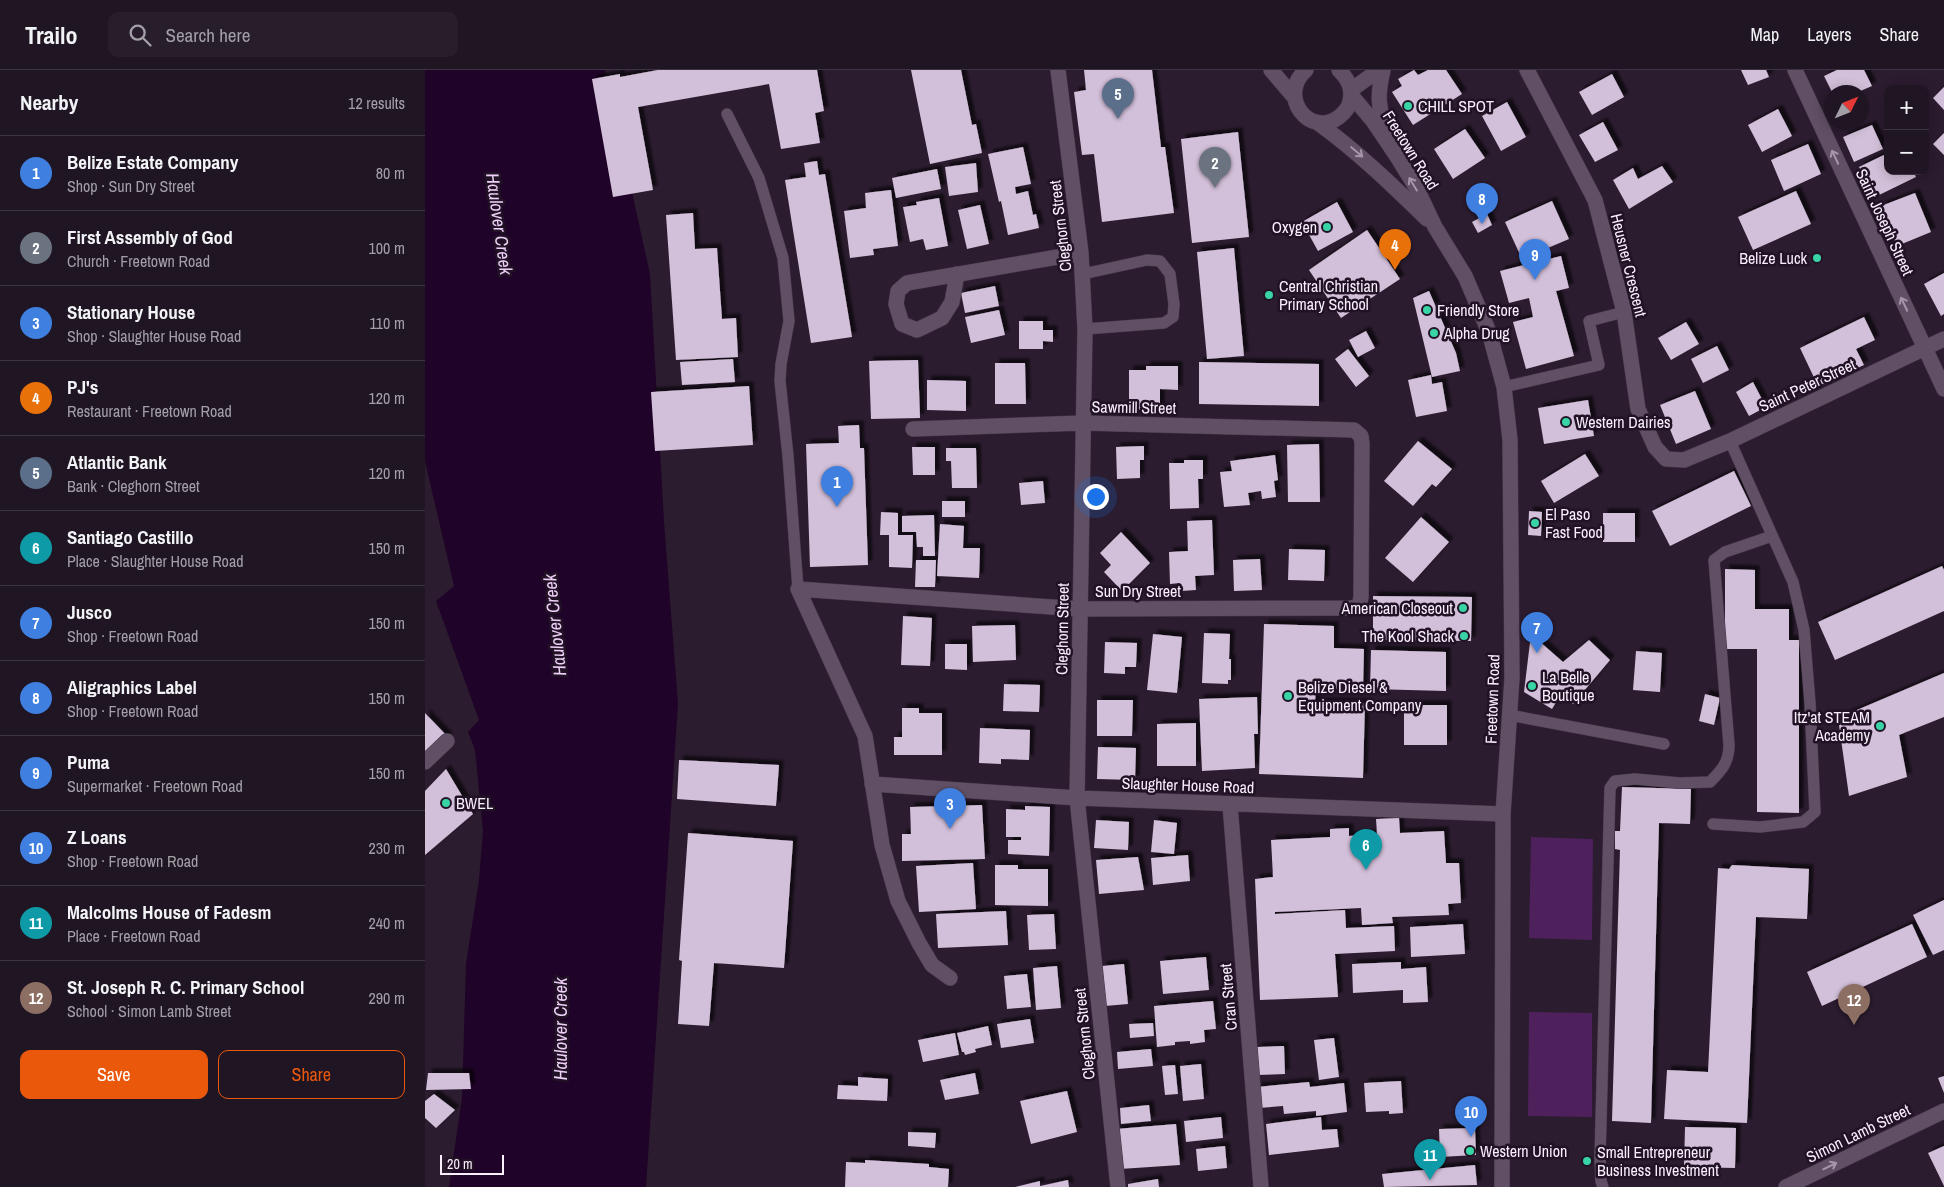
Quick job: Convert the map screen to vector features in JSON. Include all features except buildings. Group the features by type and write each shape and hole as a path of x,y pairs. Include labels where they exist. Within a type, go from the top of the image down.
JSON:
{"street":[{"name":"Cleghorn Street","path":"1058,70 1081,253 1085,329 1077,798 1118,1187"},
{"path":"1271,70 1294,97"},
{"path":"1294,97 1296,82 1306,70"},
{"name":"Freetown Road","path":"1339,70 1345,76 1351,92 1373,121 1417,189 1435,228 1465,276 1486,324 1504,387 1510,440 1511,678 1503,814 1502,1187"},
{"path":"1318,123 1328,122 1345,112 1349,104 1351,92 1379,70"},
{"path":"1383,70 1379,89 1379,111 1396,155"},
{"name":"Heusner Crescent","path":"1527,70 1595,200 1624,312 1638,409 1655,447 1666,459 1684,460"},
{"name":"Saint Joseph Street","path":"1795,70 1944,389"},
{"name":"Freetown Road","path":"1294,97 1302,114 1318,123 1377,170 1435,228"},
{"path":"957,274 1081,253"},
{"name":"Saint Peter Street","path":"1684,460 1730,441 1944,339"},
{"name":"Sawmill Street","path":"913,428 1083,423 1354,430 1361,436 1362,444 1361,597 1359,607"},
{"path":"798,589 865,736 881,845 898,901 932,965 950,978"},
{"name":"Sun Dry Street","path":"798,589 1080,609 1359,607"},
{"path":"425,762 447,741"},
{"name":"Slaughter House Road","path":"872,784 1077,798 1503,814"},
{"name":"Cran Street","path":"1230,805 1261,1187"},
{"name":"Simon Lamb Street","path":"1786,1187 1944,1111"}],"lane":[{"path":"727,114 759,178 783,258 789,321 779,381 788,456 798,589"},
{"path":"1083,274 1147,260 1160,261 1170,274 1174,304 1173,317 1165,323 1085,329"},
{"path":"1504,387 1599,365 1589,321 1624,312"},
{"path":"1713,824 1761,827 1803,822 1815,812 1810,702 1804,630 1793,582 1730,441"},
{"path":"1603,1187 1600,1158 1610,788 1615,781 1635,779 1680,783 1710,782 1723,769 1729,756 1729,744 1714,560 1725,552 1772,536"},
{"path":"1509,714 1664,744"}],"shaded area":[{"path":"1531,837 1593,839 1592,940 1529,938"},
{"path":"1529,1012 1592,1013 1592,1117 1528,1116"}],"water":[{"name":"Haulover Creek","path":"425,70 605,70 650,274 664,521 678,704 646,1187 449,1187 462,1098 466,964 479,880 483,831 475,750 468,732 479,720 436,601 454,586 425,461"}],"place":[{"name":"CHILL SPOT","path":"1408,106"},
{"name":"Atlantic Bank","path":"1118,119"},
{"name":"First Assembly of God","path":"1215,188"},
{"name":"Aligraphics Label","path":"1482,224"},
{"name":"Oxygen","path":"1327,227"},
{"name":"Belize Luck","path":"1817,258"},
{"name":"PJ's","path":"1395,270"},
{"name":"Puma","path":"1535,280"},
{"name":"Central Christian Primary School","path":"1269,295"},
{"name":"Friendly Store","path":"1427,310"},
{"name":"Alpha Drug","path":"1434,333"},
{"name":"Western Dairies","path":"1566,422"},
{"name":"Belize Estate Company","path":"837,507"},
{"name":"El Paso Fast Food","path":"1535,523"},
{"name":"American Closeout","path":"1463,608"},
{"name":"The Kool Shack","path":"1464,636"},
{"name":"Jusco","path":"1537,653"},
{"name":"La Belle Boutique","path":"1532,686"},
{"name":"Belize Diesel & Equipment Company","path":"1288,696"},
{"name":"Itz'at STEAM Academy","path":"1880,726"},
{"name":"BWEL","path":"446,803"},
{"name":"Stationary House","path":"950,829"},
{"name":"Santiago Castillo","path":"1366,870"},
{"name":"St. Joseph R. C. Primary School","path":"1854,1025"},
{"name":"Z Loans","path":"1471,1137"},
{"name":"Western Union","path":"1470,1151"},
{"name":"Small Entrepreneur Business Investment","path":"1587,1161"},
{"name":"Malcolms House of Fadesm","path":"1430,1180"}]}
